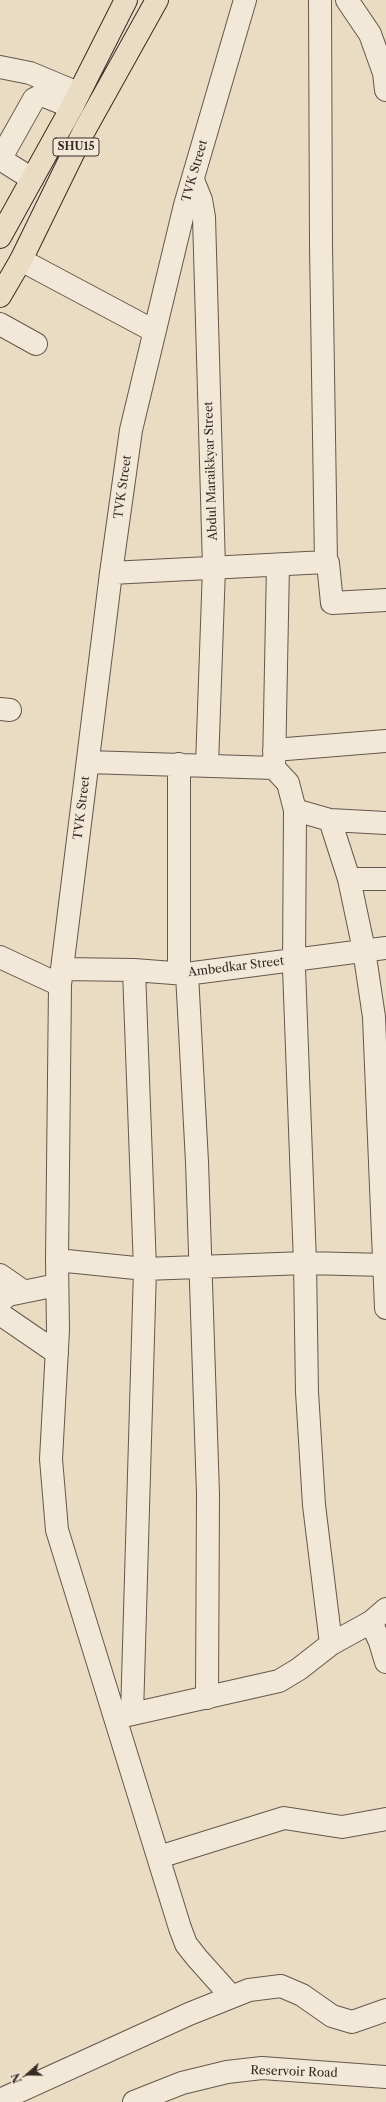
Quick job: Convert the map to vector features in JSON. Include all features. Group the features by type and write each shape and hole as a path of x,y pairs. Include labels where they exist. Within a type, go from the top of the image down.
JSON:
{"main road":[{"name":"SHU15","path":"0,237 76,100 126,0"},
{"name":"SHU15","path":"0,296 21,260 84,131 157,0"}],"street":[{"name":"TVK Street","path":"232,1996 186,1944 180,1928 158,1857 123,1716 57,1530 51,1459 57,1353 56,1260 61,977 111,573 131,430 154,331 192,180 245,0"},
{"path":"320,0 321,246 326,562 328,563 332,603 386,600"},
{"path":"347,0 370,34 384,73 386,90"},
{"path":"0,67 30,73 57,86 76,100"},
{"path":"0,76 35,81 42,95"},
{"path":"32,179 5,162 1,157 34,99 42,95 76,100"},
{"name":"Abdul Maraikkyar Street","path":"192,180 201,200 204,217 214,568 207,764"},
{"path":"21,260 154,331"},
{"path":"0,324 36,344"},
{"path":"111,573 326,562"},
{"path":"278,565 274,759 288,783 295,810 294,960 305,1263 307,1392 313,1490 331,1644"},
{"path":"88,762 207,764 274,759 386,741"},
{"path":"179,764 183,973 201,1266 208,1494 207,1698"},
{"path":"295,810 330,820 386,823"},
{"path":"330,820 349,879 364,950 374,1017 386,1308"},
{"path":"349,879 386,879"},
{"name":"Ambedkar Street","path":"61,977 134,970 183,973 386,948"},
{"path":"0,957 61,977"},
{"path":"134,970 145,1269 123,1716 279,1681 299,1669 331,1644 378,1615 380,1642 386,1662"},
{"path":"56,1260 145,1269 305,1263 385,1265"},
{"path":"0,1275 23,1291"},
{"path":"0,1302 8,1296 23,1291 57,1285"},
{"path":"0,1314 57,1353"},
{"path":"158,1857 284,1818 342,1827 386,1819"},
{"path":"0,2100 232,1996 249,1990 280,1986 302,1995 332,2016 352,2022 386,2010"},
{"name":"Reservoir Road","path":"134,2102 182,2083 227,2072 262,2068 386,2077"}]}
